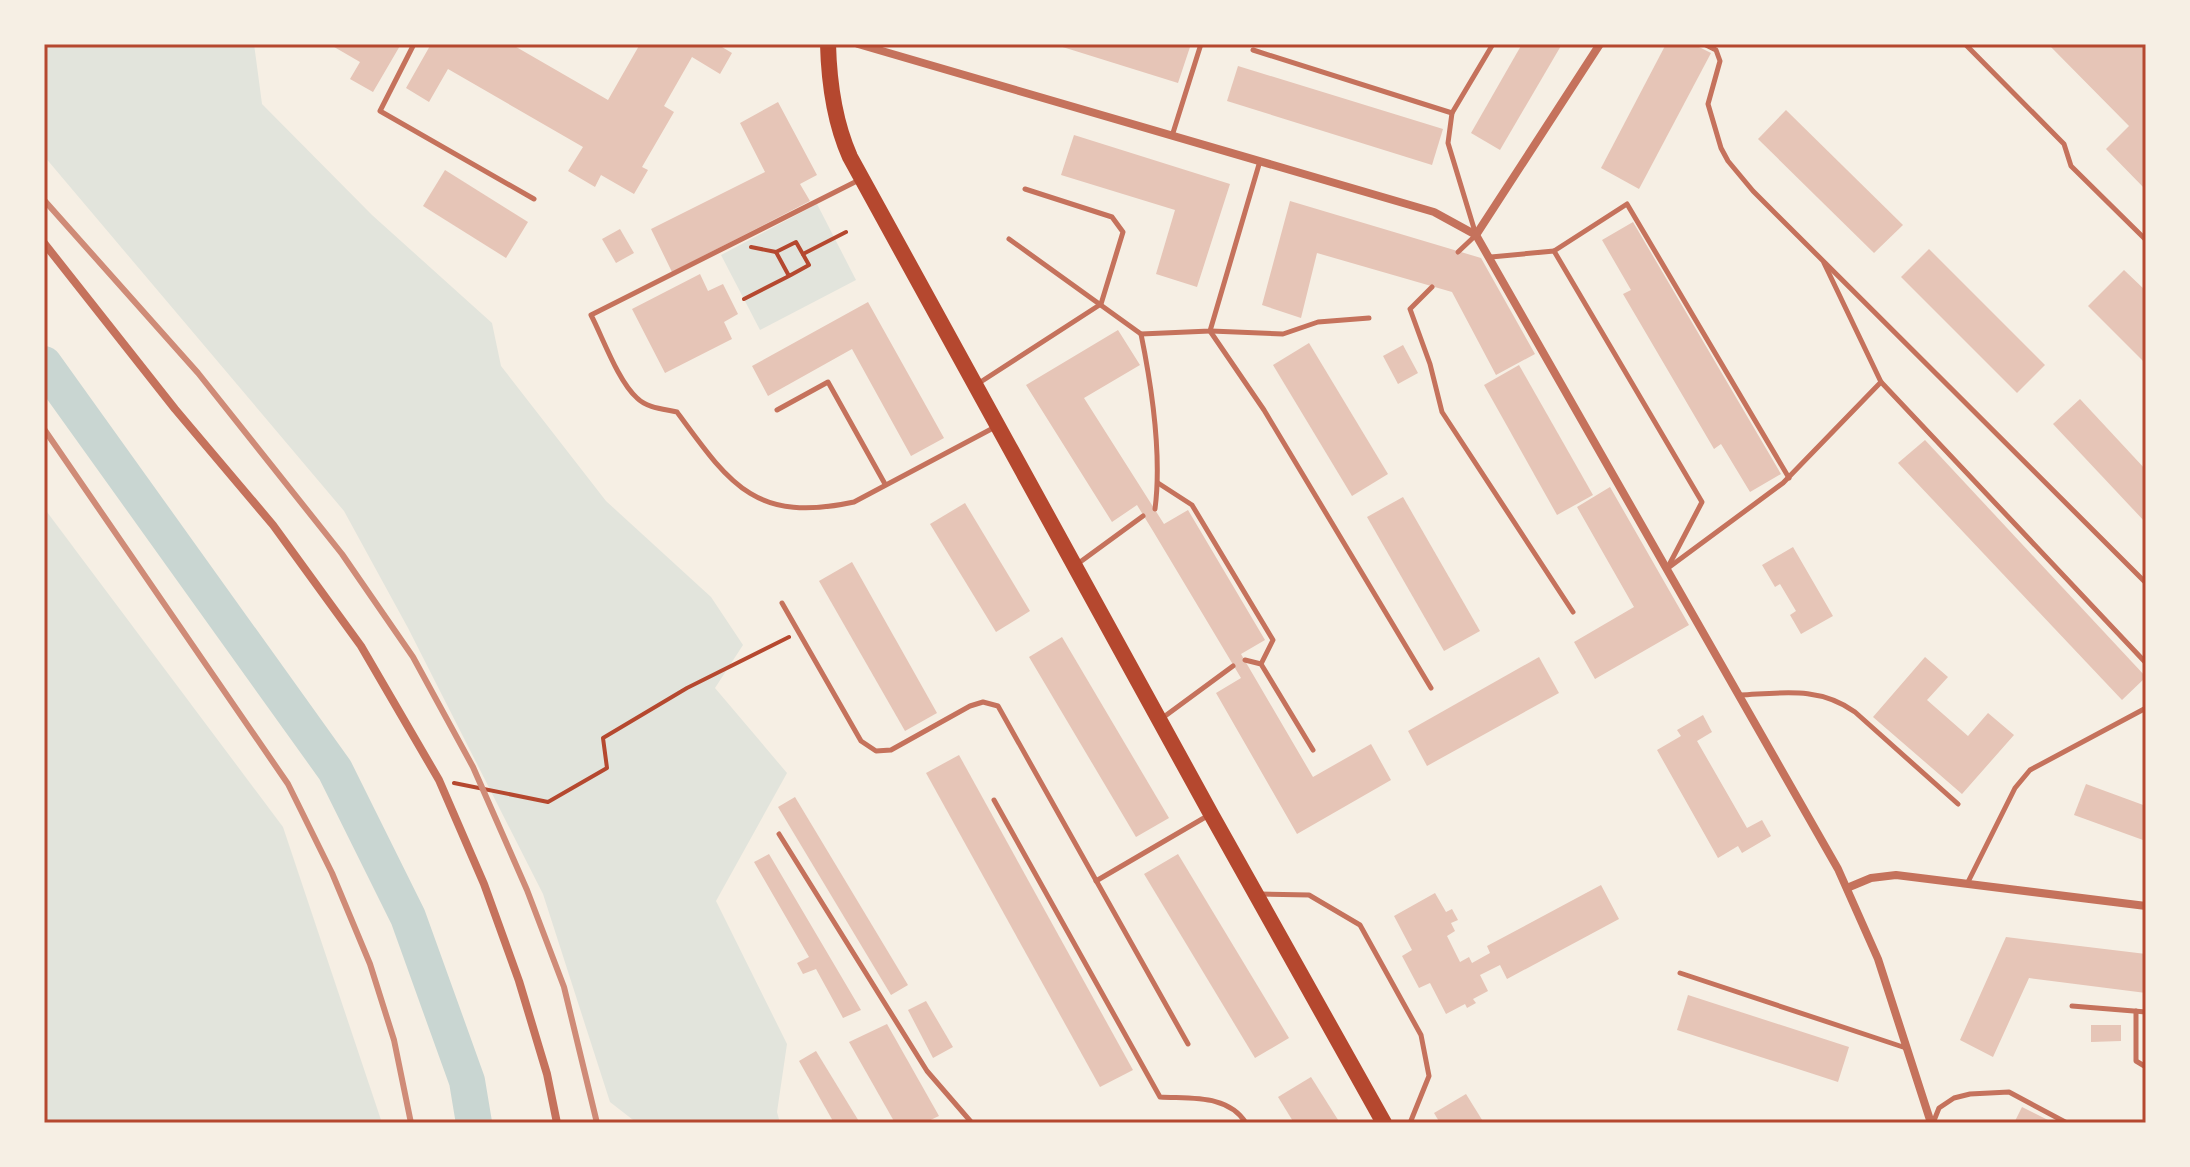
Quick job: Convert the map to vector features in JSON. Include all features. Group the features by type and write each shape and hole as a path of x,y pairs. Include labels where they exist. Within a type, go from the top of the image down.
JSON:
{"main road":[{"path":"828,44 828,69 839,133 862,179 1384,1123"}],"street":[{"path":"858,44 1434,212 1476,235 1668,568 1847,888 1878,959 1932,1123"},
{"path":"1476,235 1600,44"},
{"path":"44,243 175,409 273,525 361,646 439,780 484,884 519,981 547,1074 557,1123"},
{"path":"1847,888 1871,878 1896,875 2146,906"}],"lane":[{"path":"414,44 380,111 534,199"},
{"path":"1172,136 1201,44"},
{"path":"1458,252 1476,235 1448,143 1452,113 1493,44"},
{"path":"1704,44 1716,50 1720,61 1708,104 1728,161 2146,583"},
{"path":"1965,44 2064,144 2071,166 2146,240"},
{"path":"1253,50 1452,113"},
{"path":"1210,331 1260,161"},
{"path":"862,179 591,315 623,379 636,397 650,406 677,412 712,460 743,492 768,504 801,509 829,508 854,502 998,426"},
{"path":"975,386 1101,304 1123,232 1112,217 1025,189"},
{"path":"1491,257 1554,251 1627,204 1789,478"},
{"path":"1009,239 1141,334 1210,331 1283,334 1318,322 1369,318"},
{"path":"1554,251 1702,502 1668,568"},
{"path":"1823,260 1881,382 2146,663"},
{"path":"1432,287 1410,309 1430,364 1442,412 1573,612"},
{"path":"1210,331 1264,410 1431,688"},
{"path":"1141,334 1148,369 1158,483 1155,509"},
{"path":"777,410 828,382 885,484"},
{"path":"1668,568 1789,478 1881,382"},
{"path":"1158,483 1192,505 1273,640 1261,664"},
{"path":"1075,566 1143,516"},
{"path":"782,603 861,741 876,751 891,750 970,706 983,702 998,706 1188,1044"},
{"path":"1245,660 1261,664 1313,750"},
{"path":"1160,720 1233,666"},
{"path":"1740,695 1791,692 1837,699 1958,804"},
{"path":"1967,884 2015,788 2030,770 2146,708"},
{"path":"994,800 1160,1097 1212,1100 1231,1107 1246,1123"},
{"path":"1096,881 1211,814"},
{"path":"779,834 927,1071 972,1123"},
{"path":"1257,894 1309,895 1360,925 1421,1035 1429,1076 1410,1123"},
{"path":"1680,973 1906,1048"},
{"path":"2072,1006 2146,1012"},
{"path":"2136,1011 2136,1061 2146,1067"},
{"path":"1932,1123 1939,1108 1954,1098 2009,1092 2067,1123"}],"path":[{"path":"803,254 846,232"},
{"path":"737,242 739,245 776,252 796,242 809,265 744,299"},
{"path":"776,252 789,276"},
{"path":"439,780 548,802 607,768 603,738 687,688 798,632"}],"shaded area":[{"path":"44,44 254,44 262,104 372,215 492,323 501,366 606,501 711,597 743,645 715,688 787,773 716,901 787,1044 777,1112 780,1123 637,1123 610,1102 543,894 408,628 344,511 44,156"},
{"path":"817,204 856,280 760,330 721,255"},
{"path":"44,508 283,827 382,1123 44,1123"}],"building":[{"path":"329,44 401,44 373,92 350,79 360,62"},
{"path":"431,44 511,44 608,100 640,44 717,44 732,53 720,74 692,57 664,106 674,112 642,167 648,170 634,194 601,175 595,187 568,171 583,147 448,69 429,102 406,88"},
{"path":"1053,44 1181,44 1190,47 1178,83"},
{"path":"1522,44 1562,44 1500,150 1471,133"},
{"path":"1666,44 1693,44 1711,53 1639,189 1601,168"},
{"path":"2048,44 2146,44 2146,190 2106,149 2129,126"},
{"path":"1238,66 1443,129 1432,165 1227,101"},
{"path":"778,102 817,175 800,184 810,201 672,272 651,229 765,172 740,123"},
{"path":"1786,110 1903,225 1874,253 1758,139"},
{"path":"1074,135 1230,184 1197,287 1156,274 1175,210 1061,175"},
{"path":"445,170 528,222 506,258 423,206"},
{"path":"1290,201 1481,258 1535,354 1496,375 1452,292 1317,253 1301,318 1262,305"},
{"path":"1633,222 1781,474 1750,492 1721,444 1714,449 1623,294 1631,290 1602,240"},
{"path":"620,229 634,253 616,263 602,239"},
{"path":"1929,249 2045,365 2017,393 1901,277"},
{"path":"2124,270 2146,291 2146,364 2088,306"},
{"path":"700,274 708,291 723,284 738,314 724,322 732,339 665,373 632,309"},
{"path":"868,302 944,438 911,456 852,349 768,396 752,366"},
{"path":"1118,330 1140,365 1084,398 1164,524 1188,510 1265,640 1241,654 1313,777 1371,744 1391,780 1297,834 1216,693 1241,678 1153,531 1137,505 1112,522 1026,385"},
{"path":"1309,343 1388,474 1352,496 1273,365"},
{"path":"1403,345 1418,373 1398,384 1383,356"},
{"path":"1519,365 1593,495 1557,515 1484,385"},
{"path":"2080,399 2146,470 2146,523 2053,424"},
{"path":"1925,440 2146,677 2122,700 1898,463"},
{"path":"1610,487 1689,625 1595,679 1574,642 1634,607 1577,507"},
{"path":"1403,497 1480,631 1444,651 1367,517"},
{"path":"965,503 1030,611 996,632 930,524"},
{"path":"1793,547 1833,616 1801,634 1790,615 1796,611 1780,584 1775,587 1762,565"},
{"path":"852,562 937,713 905,731 819,581"},
{"path":"1062,637 1169,818 1136,837 1029,657"},
{"path":"1539,657 1559,693 1427,766 1408,731"},
{"path":"1925,657 1948,677 1927,700 1968,736 1988,713 2014,735 1962,794 1873,717"},
{"path":"1703,715 1712,732 1697,741 1747,828 1762,820 1771,836 1742,853 1738,846 1718,858 1657,750 1681,736 1677,730"},
{"path":"959,755 1133,1070 1100,1087 926,773"},
{"path":"2086,784 2146,806 2146,834 2143,840 2074,815"},
{"path":"795,797 908,985 891,995 778,807"},
{"path":"769,854 861,1010 843,1018 816,969 803,974 797,963 809,957 754,862"},
{"path":"1178,854 1289,1038 1255,1058 1144,874"},
{"path":"1601,885 1619,919 1507,979 1500,965 1480,975 1488,991 1473,999 1476,1003 1467,1008 1465,1004 1446,1014 1430,983 1419,988 1402,956 1412,950 1394,916 1435,893 1446,912 1452,909 1458,920 1451,923 1455,931 1447,936 1460,962 1469,957 1472,963 1490,953 1487,946"},
{"path":"2006,937 2146,954 2146,993 2029,978 1993,1057 1960,1040"},
{"path":"1688,995 1849,1047 1838,1082 1677,1030"},
{"path":"926,1001 953,1047 933,1058 908,1010"},
{"path":"887,1024 939,1116 924,1123 895,1123 849,1042"},
{"path":"2091,1025 2121,1025 2121,1041 2091,1042"},
{"path":"816,1051 860,1123 834,1123 799,1061"},
{"path":"1311,1077 1340,1123 1294,1123 1278,1097"},
{"path":"1466,1094 1484,1123 1440,1123 1434,1113"},
{"path":"2022,1107 2054,1123 2014,1123"}],"waterway":[{"path":"44,364 335,770 408,917 467,1081 474,1123"}],"railway":[{"path":"44,200 198,373 342,554 413,657 473,767 527,890 564,987 597,1123"},
{"path":"44,429 288,784 332,873 370,964 394,1040 411,1123"}]}
